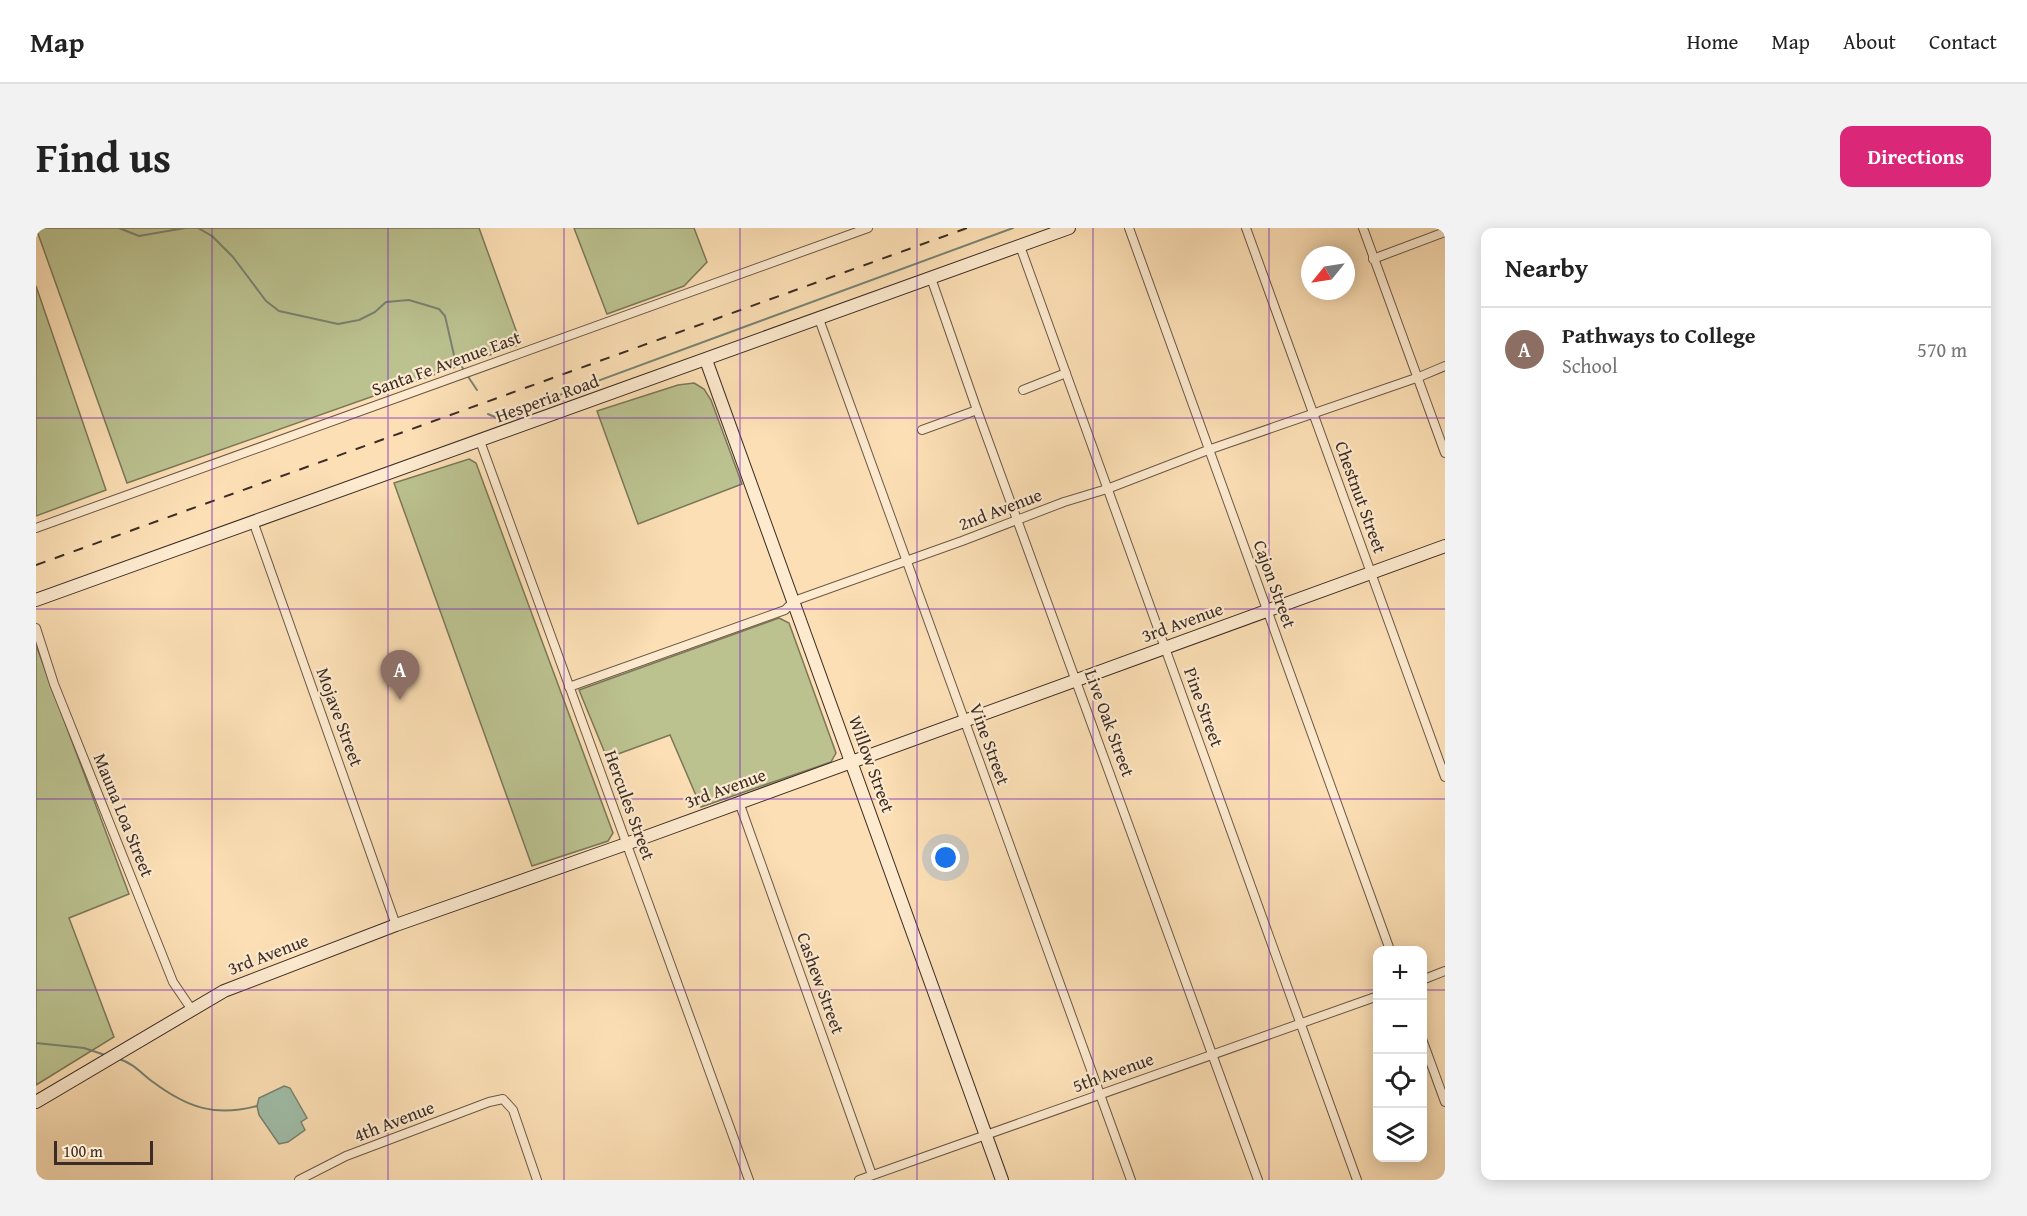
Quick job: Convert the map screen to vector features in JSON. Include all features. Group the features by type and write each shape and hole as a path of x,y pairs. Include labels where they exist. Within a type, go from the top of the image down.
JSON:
{"street":[{"name":"Santa Fe Avenue East","path":"36,528 868,228"},
{"name":"Hesperia Road","path":"36,600 1069,228"},
{"name":"Cajon Street","path":"1129,228 1388,946"},
{"name":"Chestnut Street","path":"1246,228 1445,777"},
{"path":"1363,228 1445,453"},
{"path":"1373,259 1445,232"},
{"name":"Pine Street","path":"1020,246 1357,1180"},
{"name":"Live Oak Street","path":"931,278 1258,1180"},
{"name":"Vine Street","path":"819,319 1131,1180"},
{"name":"Willow Street","path":"706,360 1002,1180"},
{"name":"2nd Avenue","path":"569,687 785,610 794,601 1064,502 1107,489 1208,450 1445,366"},
{"path":"1023,390 1066,373"},
{"path":"922,430 977,410"},
{"name":"Hercules Street","path":"480,441 749,1180"},
{"name":"Mojave Street","path":"253,521 396,924"},
{"name":"3rd Avenue","path":"36,1102 224,991 396,924 626,844 1445,546"},
{"name":"Mauna Loa Street","path":"36,628 54,684 173,982 192,1010"},
{"name":"Cashew Street","path":"739,802 872,1175"},
{"path":"1427,978 1445,971"},
{"name":"5th Avenue","path":"860,1180 1373,997"},
{"path":"1427,1053 1445,1102"},
{"name":"4th Avenue","path":"299,1180 346,1156 489,1102 503,1099 513,1110 537,1180"}],"green space":[{"path":"36,228 479,228 521,344 127,483"},
{"path":"574,228 694,228 707,262 684,286 607,314"},
{"path":"36,286 106,490 36,516"},
{"path":"694,383 704,389 711,400 742,484 638,524 597,411 678,385"},
{"path":"469,459 476,463 613,833 608,841 532,866 394,483"},
{"path":"779,618 789,623 836,753 831,762 701,807 670,735 607,758 579,690"},
{"path":"36,645 129,894 69,918 114,1037 36,1085"}],"shaded area":[{"path":"284,1086 290,1088 307,1118 301,1122 305,1130 288,1142 279,1144 259,1115 257,1106 259,1098"}],"waterway":[{"path":"119,228 139,236 185,228"},
{"path":"198,228 212,236 233,257 266,301 279,311 338,324 359,320 375,312 386,302 409,300 439,309 445,316 454,355 464,370"},
{"path":"488,414 497,418 1013,228"},
{"path":"467,375 477,390"},
{"path":"36,1043 84,1048 105,1055"},
{"path":"119,1059 133,1066 166,1091 190,1104 228,1111 257,1106"}],"railway":[{"path":"36,565 967,228"}],"place":[{"name":"Pathways to College","path":"400,700"}]}
